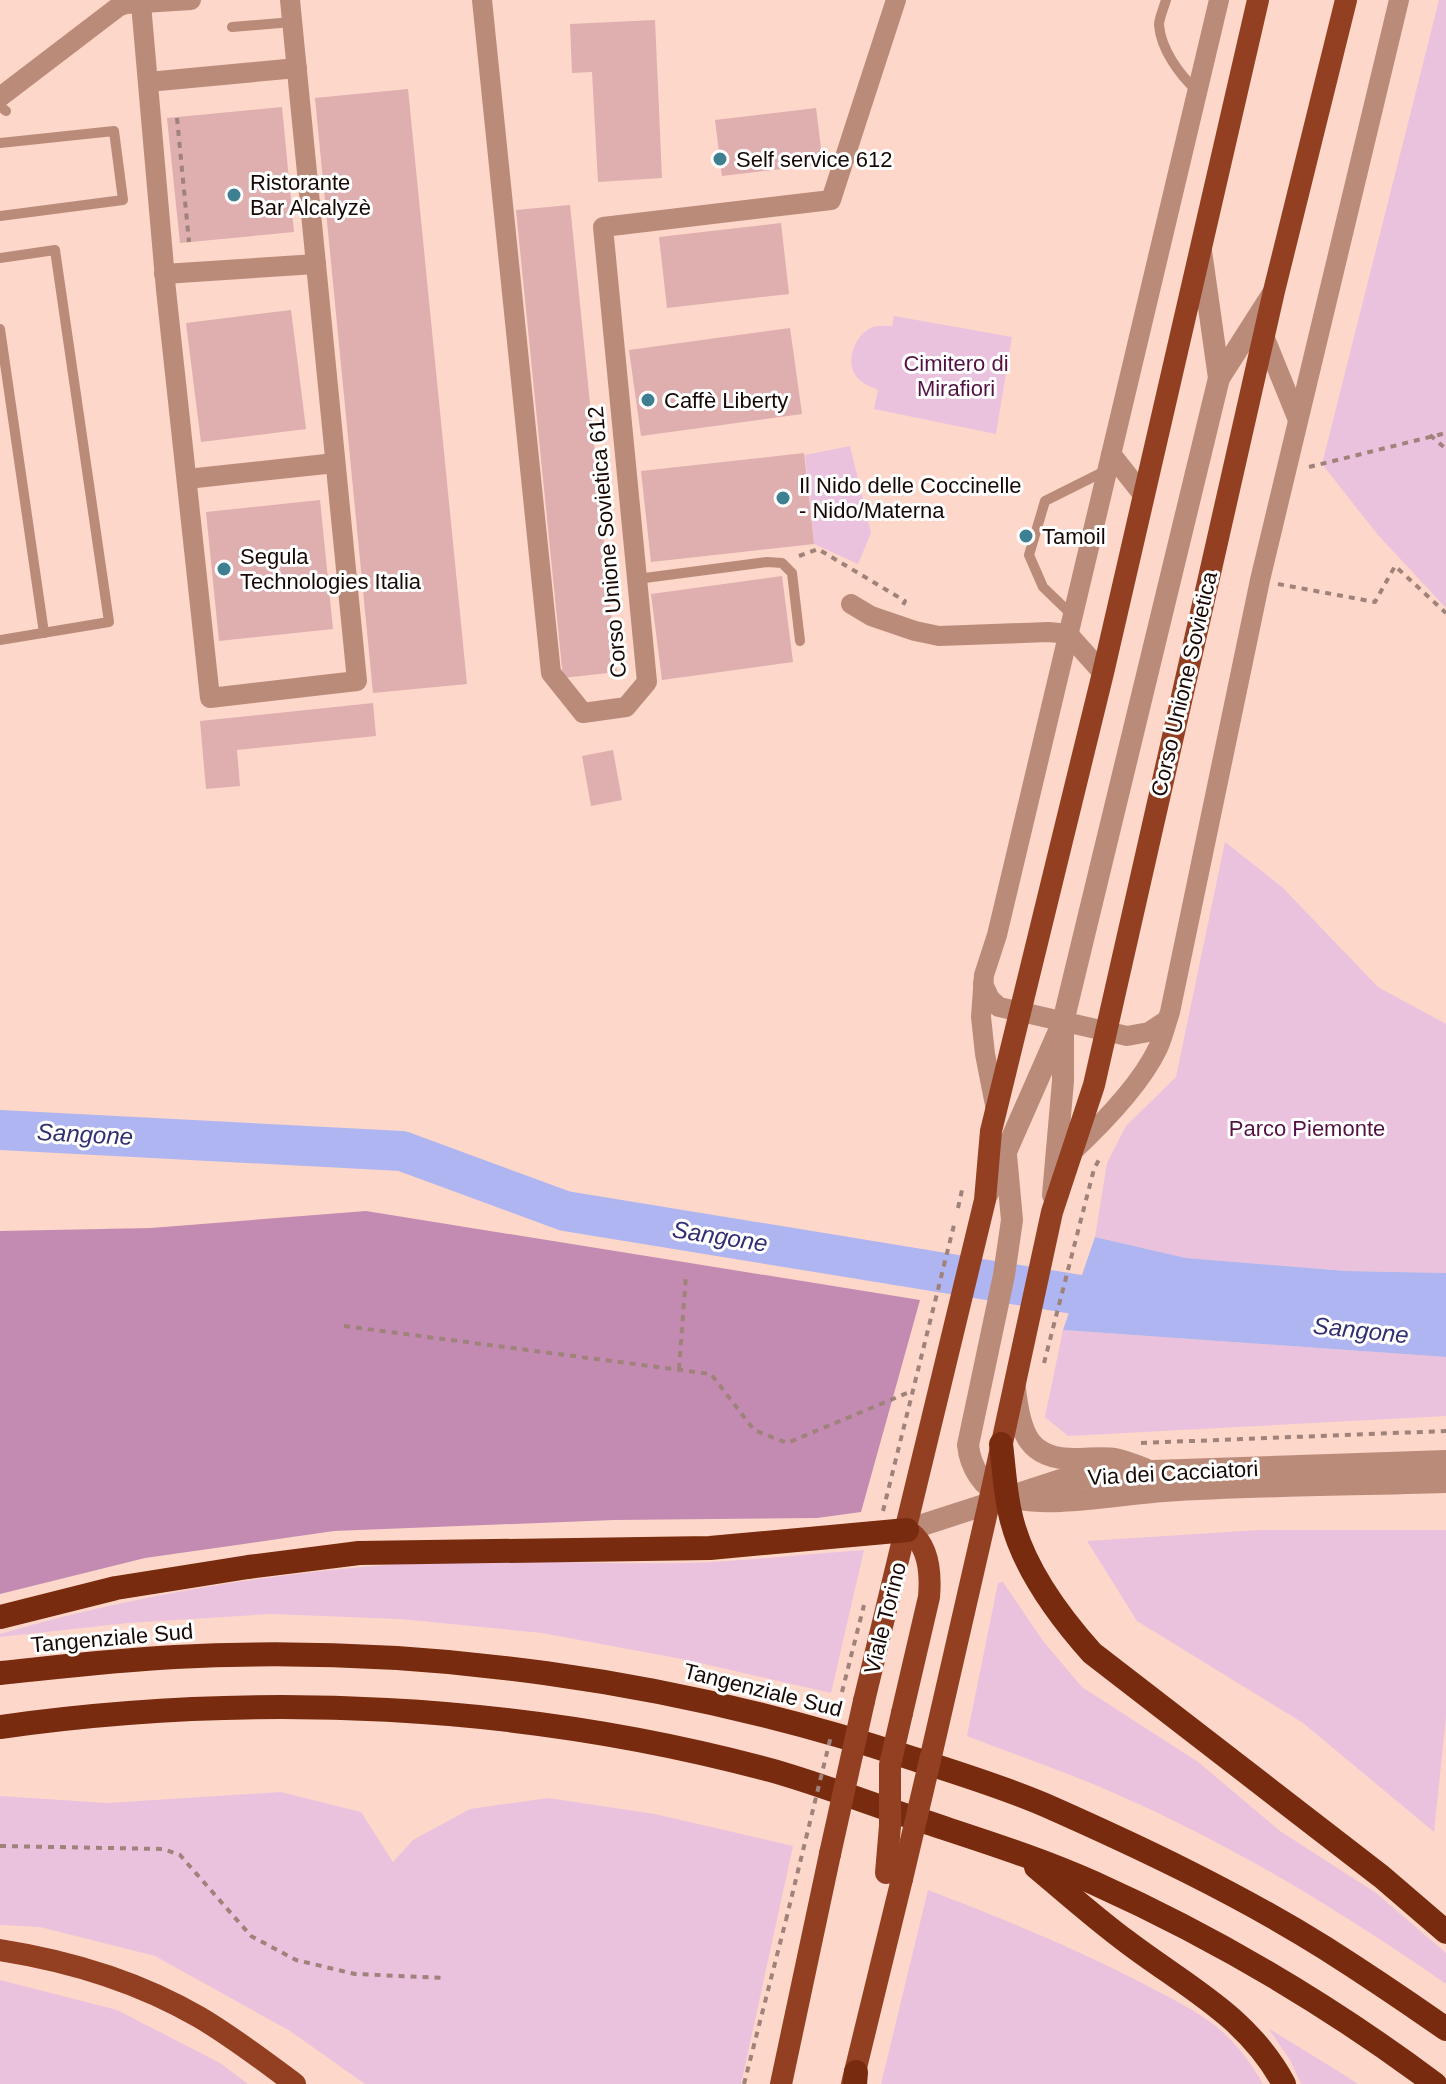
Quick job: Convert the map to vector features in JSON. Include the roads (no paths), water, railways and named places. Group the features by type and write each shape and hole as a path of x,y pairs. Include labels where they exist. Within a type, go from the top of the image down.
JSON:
{"highway":[{"path":"1001,1444 1000,1501 1024,1555 1066,1625 1092,1653 1382,1877 1446,1932"},
{"path":"0,1617 116,1588 359,1553 710,1548 907,1530"},
{"name":"Tangenziale Sud","path":"0,1673 177,1657 280,1655 373,1658 544,1673 659,1691 780,1719 958,1773 1043,1804 1127,1843 1322,1946 1446,2029"},
{"path":"0,1727 84,1715 264,1706 480,1718 654,1743 772,1771 1019,1853 1092,1882 1189,1929 1344,2021 1435,2084"},
{"path":"1019,1853 1126,1942 1242,2026 1262,2048 1284,2084"}],"main road":[{"path":"983,1209 991,1131 1103,673 1258,0"},
{"name":"Corso Unione Sovietica","path":"1015,1381 1049,1223 1094,1085 1274,291 1346,0"},
{"name":"Viale Torino","path":"781,2084 864,1701 983,1209"},
{"path":"1001,1444 1015,1381"},
{"path":"854,2080 890,1927 894,1876 890,1765 929,1597 929,1566 920,1542 907,1530"},
{"path":"894,1876 938,1725 977,1558"},
{"path":"0,1950 85,1968 170,2002 231,2037 295,2084"}],"street":[{"path":"2,105 100,26 118,7 191,0"},
{"path":"141,4 164,274 210,698 357,681 290,0"},
{"name":"Corso Unione Sovietica 612","path":"482,0 551,673 583,713 626,707 647,682 603,227 831,200 896,0"},
{"path":"996,1110 982,1035 983,984 1219,0"},
{"path":"1069,1155 1098,1128 1147,1066 1158,1048 1167,1020 1260,580 1399,0"},
{"path":"148,82 297,68"},
{"path":"1201,250 1219,378"},
{"path":"164,274 316,264"},
{"path":"1219,378 1274,291"},
{"path":"1264,336 1298,420"},
{"name":"Corso Unione Sovietica","path":"1063,1022 1219,378"},
{"path":"1109,462 1144,496"},
{"path":"187,479 335,463"},
{"path":"851,604 893,624 939,636 1049,632 1070,625"},
{"path":"1070,625 1103,673"},
{"path":"983,984 990,999 999,1007 1127,1036 1158,1028 1167,1020"},
{"path":"983,1209 1063,1022"},
{"path":"1049,1223 1063,1081 1063,1022"},
{"path":"977,1558 993,1527 1000,1501 973,1467 968,1445 1012,1220 1005,1153"},
{"path":"1015,1381 1021,1424 1027,1438 1041,1453 1060,1459 1113,1458 1153,1471"},
{"name":"Via dei Cacciatori","path":"907,1530 1061,1480 1153,1471 1446,1461"},
{"name":"Via dei Cacciatori","path":"1000,1501 1165,1491 1446,1482"}],"lane":[{"path":"1166,0 1159,24 1169,56 1183,78 1197,91"},
{"path":"232,27 292,22"},
{"path":"0,143 114,131 123,200 0,216"},
{"path":"0,258 55,250 109,622 0,640"},
{"path":"0,329 44,633"},
{"path":"1070,625 1043,587 1029,555 1045,501 1109,462"},
{"path":"637,579 767,562 782,563 792,573 800,641"}],"water":[{"path":"1095,1237 1186,1258 1346,1271 1446,1273 1446,1357 1063,1330"}],"waterway":[{"name":"Sangone","path":"0,1130 402,1151 565,1211 1129,1303"}],"place":[{"name":"Self service 612","path":"720,159"},
{"name":"Ristorante Bar Alcalyzè","path":"234,195"},
{"name":"Caffè Liberty","path":"648,400"},
{"name":"Il Nido delle Coccinelle - Nido/Materna","path":"783,498"},
{"name":"Tamoil","path":"1026,536"},
{"name":"Segula Technologies Italia","path":"224,569"}],"park label":[{"name":"Cimitero di Mirafiori","path":"956,376"},
{"name":"Parco Piemonte","path":"1307,1128"}]}
